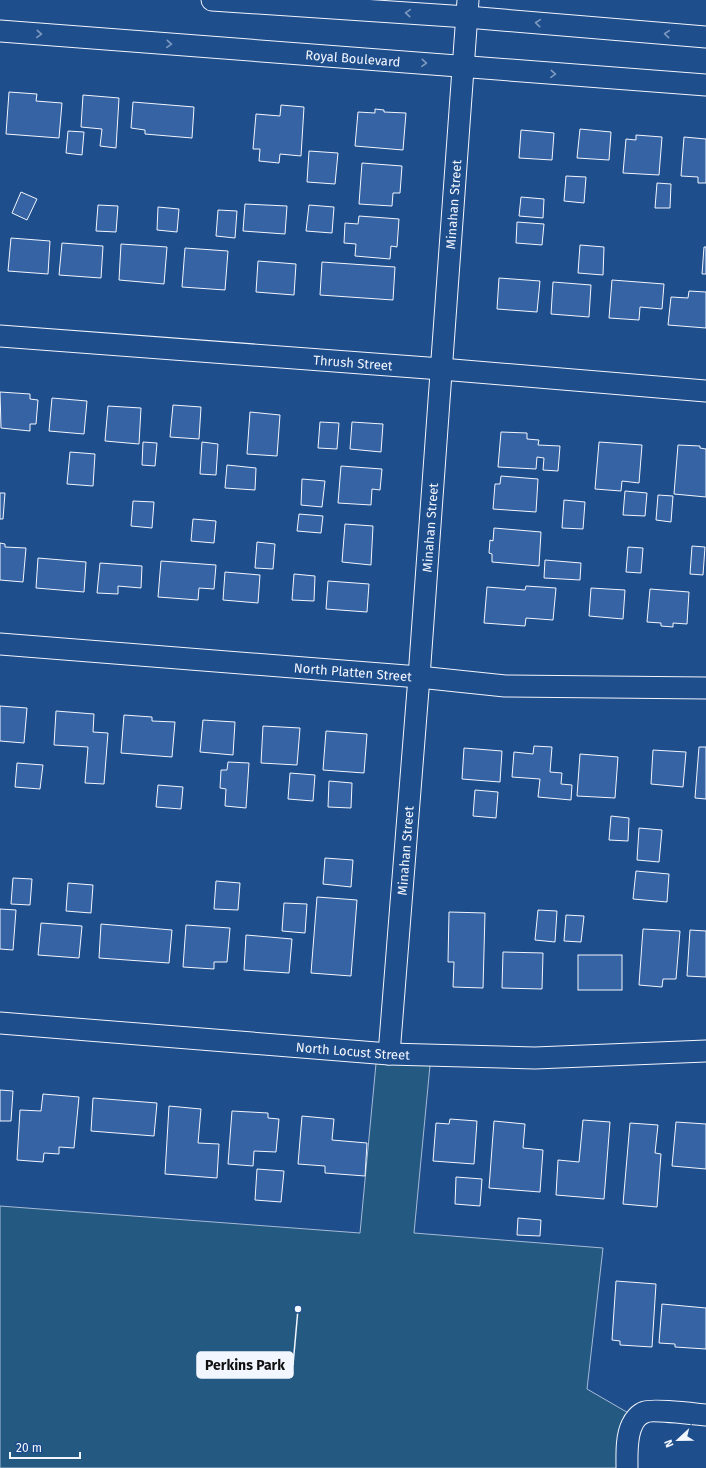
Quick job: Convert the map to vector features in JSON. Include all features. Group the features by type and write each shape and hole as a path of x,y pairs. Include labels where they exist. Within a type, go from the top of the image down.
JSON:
{"street":[{"path":"212,0 468,8 706,37"},
{"name":"Minahan Street","path":"389,1054 419,677 468,8"},
{"name":"Royal Boulevard","path":"0,31 706,86"},
{"name":"Thrush Street","path":"0,336 441,369 706,391"},
{"name":"North Platten Street","path":"0,644 419,677 505,686 706,688"},
{"name":"North Locust Street","path":"0,1023 389,1054 534,1058 706,1051"},
{"path":"627,1468 628,1441 631,1426 637,1418 645,1412 664,1411 706,1415"}],"shaded area":[{"path":"377,1053 431,1055 414,1233 603,1248 587,1389 637,1418 633,1468 0,1468 0,1206 360,1233"}],"building":[{"path":"9,92 37,94 36,101 62,103 59,138 6,134"},
{"path":"83,95 119,98 116,148 100,146 102,129 81,127"},
{"path":"133,102 194,107 192,138 145,134 145,130 131,128"},
{"path":"281,105 304,107 301,156 280,154 279,163 259,161 260,149 253,149 256,114 280,116"},
{"path":"375,109 384,110 384,112 406,113 403,150 355,146 358,112 375,113"},
{"path":"580,129 611,132 609,160 577,158"},
{"path":"521,130 554,133 552,160 519,158"},
{"path":"68,131 84,132 82,155 66,153"},
{"path":"636,135 662,137 659,175 623,173 626,139 636,140"},
{"path":"684,137 706,139 706,183 698,183 698,177 681,176"},
{"path":"309,151 338,153 335,184 307,182"},
{"path":"362,163 402,166 400,193 393,193 392,206 359,204"},
{"path":"566,176 586,177 584,203 564,201"},
{"path":"657,183 671,184 670,208 655,208"},
{"path":"21,192 37,199 27,220 12,213"},
{"path":"521,197 544,199 543,218 519,216"},
{"path":"245,204 287,206 285,234 243,231"},
{"path":"98,205 118,206 116,232 96,231"},
{"path":"309,205 334,207 332,233 306,231"},
{"path":"158,207 179,209 177,232 157,230"},
{"path":"218,210 237,211 235,238 216,236"},
{"path":"359,216 399,219 397,247 391,246 390,259 355,256 356,244 344,243 345,223 358,224"},
{"path":"517,222 544,224 542,245 516,243"},
{"path":"11,238 50,241 48,274 8,271"},
{"path":"62,243 103,246 101,278 59,275"},
{"path":"121,244 167,247 164,284 119,280"},
{"path":"580,245 604,247 603,275 578,273"},
{"path":"704,247 706,247 706,274 702,274"},
{"path":"185,248 228,251 225,290 182,287"},
{"path":"258,261 296,264 294,295 256,292"},
{"path":"322,262 395,267 393,300 320,295"},
{"path":"499,278 540,281 537,312 497,309"},
{"path":"612,280 664,284 662,309 640,307 639,320 609,318"},
{"path":"553,282 591,285 589,317 551,314"},
{"path":"689,291 706,292 706,328 668,325 671,297 688,298"},
{"path":"0,392 30,394 30,399 38,400 36,424 30,424 30,431 1,428"},
{"path":"52,398 87,401 84,434 49,431"},
{"path":"173,405 201,407 199,439 170,437"},
{"path":"108,406 141,408 139,444 105,441"},
{"path":"250,412 280,415 277,456 247,454"},
{"path":"320,422 339,423 337,449 318,448"},
{"path":"352,422 383,424 381,452 350,449"},
{"path":"501,432 527,433 527,439 539,440 538,445 560,446 558,471 543,470 544,458 537,457 536,469 498,467"},
{"path":"143,442 157,443 155,466 142,465"},
{"path":"202,442 218,444 216,475 200,474"},
{"path":"599,442 642,445 639,483 622,481 621,491 595,489"},
{"path":"678,445 700,446 700,448 706,449 706,497 674,494"},
{"path":"70,452 95,454 93,486 67,484"},
{"path":"227,465 256,468 255,490 225,488"},
{"path":"341,466 382,469 380,490 372,489 371,505 338,503"},
{"path":"501,476 538,479 536,512 493,509 495,484 500,484"},
{"path":"302,479 325,481 322,507 301,505"},
{"path":"625,491 647,493 645,516 623,515"},
{"path":"0,493 5,493 3,519 0,519"},
{"path":"658,495 673,496 671,522 656,520"},
{"path":"564,500 585,502 583,529 562,528"},
{"path":"133,501 154,502 152,528 131,526"},
{"path":"299,514 323,516 321,533 297,531"},
{"path":"193,519 216,521 214,543 191,541"},
{"path":"345,524 373,526 371,565 342,562"},
{"path":"494,528 541,532 539,566 492,562 492,554 489,553 490,540 493,541"},
{"path":"257,542 275,544 273,569 255,568"},
{"path":"0,543 5,544 5,547 26,548 23,582 0,580"},
{"path":"692,546 705,547 703,575 690,574"},
{"path":"628,547 643,548 641,573 626,572"},
{"path":"38,558 86,562 84,592 36,588"},
{"path":"545,560 581,563 580,580 544,578"},
{"path":"161,561 216,565 214,589 199,588 198,600 158,597"},
{"path":"100,563 142,566 141,588 118,586 118,594 97,593"},
{"path":"225,572 260,575 258,603 223,600"},
{"path":"294,574 315,576 314,601 292,600"},
{"path":"328,581 369,584 367,612 326,609"},
{"path":"526,586 556,588 553,620 526,618 525,626 484,623 487,587 525,590"},
{"path":"591,588 625,590 623,619 589,616"},
{"path":"650,589 689,592 687,624 673,623 673,627 661,626 661,623 647,622"},
{"path":"0,706 27,708 24,743 0,741"},
{"path":"56,711 94,714 93,732 108,733 104,784 85,783 88,747 54,745"},
{"path":"124,715 152,717 152,721 175,722 172,757 121,753"},
{"path":"203,720 235,722 233,755 200,752"},
{"path":"263,726 300,728 297,765 261,763"},
{"path":"326,731 367,734 364,773 323,770"},
{"path":"534,746 552,747 550,772 562,773 561,784 572,785 571,800 538,797 540,779 512,777 514,752 533,754"},
{"path":"699,747 706,747 706,799 695,798"},
{"path":"464,748 502,751 500,782 462,779"},
{"path":"653,750 686,752 683,787 651,784"},
{"path":"580,754 618,757 615,798 577,796"},
{"path":"228,762 249,763 246,808 225,806 226,789 220,788 221,770 227,770"},
{"path":"17,763 43,765 40,789 15,787"},
{"path":"290,773 315,775 313,801 288,799"},
{"path":"329,781 352,783 351,808 328,807"},
{"path":"158,785 183,787 181,809 156,807"},
{"path":"475,790 498,792 496,818 473,816"},
{"path":"611,816 629,818 628,841 609,840"},
{"path":"639,828 662,830 659,862 637,860"},
{"path":"325,858 353,860 351,887 323,884"},
{"path":"636,871 669,874 667,902 633,899"},
{"path":"13,878 32,879 30,905 11,904"},
{"path":"216,881 240,883 238,910 214,909"},
{"path":"68,883 93,885 91,913 66,911"},
{"path":"317,897 357,900 351,976 311,973"},
{"path":"284,903 307,904 305,933 282,931"},
{"path":"0,909 16,910 13,950 0,949"},
{"path":"538,910 557,911 555,942 535,940"},
{"path":"449,912 485,913 483,988 453,987 454,962 448,962"},
{"path":"566,915 584,916 581,942 564,941"},
{"path":"41,923 82,926 79,958 38,955"},
{"path":"101,924 172,930 169,963 99,958"},
{"path":"186,925 230,928 227,962 214,962 214,969 183,967"},
{"path":"643,929 680,931 676,979 663,979 662,987 639,985"},
{"path":"690,930 706,931 706,977 687,976"},
{"path":"246,935 292,939 289,973 244,970"},
{"path":"503,952 543,953 542,989 502,988"},
{"path":"578,955 622,955 622,990 578,990"},
{"path":"0,1090 13,1091 11,1121 0,1121"},
{"path":"43,1094 79,1097 74,1148 59,1147 59,1154 44,1153 43,1162 17,1160 20,1110 41,1111"},
{"path":"93,1098 157,1103 154,1136 91,1131"},
{"path":"169,1106 201,1109 198,1143 219,1144 217,1178 165,1174"},
{"path":"232,1111 268,1113 268,1118 279,1119 276,1152 254,1151 253,1166 228,1164"},
{"path":"302,1116 334,1119 332,1140 367,1143 365,1176 325,1173 325,1166 298,1164"},
{"path":"450,1119 477,1121 474,1164 433,1161 436,1123 449,1124"},
{"path":"583,1120 610,1122 604,1199 556,1195 558,1160 579,1162"},
{"path":"494,1121 525,1124 523,1148 543,1150 540,1192 489,1188"},
{"path":"676,1122 706,1124 706,1169 672,1166"},
{"path":"630,1123 658,1125 655,1153 661,1154 657,1207 623,1204"},
{"path":"257,1169 284,1171 281,1202 255,1200"},
{"path":"456,1177 482,1179 480,1206 455,1204"},
{"path":"518,1218 541,1220 540,1236 517,1235"},
{"path":"616,1281 656,1284 652,1347 620,1345 620,1341 612,1340"},
{"path":"662,1304 706,1308 706,1349 675,1347 675,1344 659,1343"}],"place":[{"name":"Perkins Park","path":"298,1309"}]}
